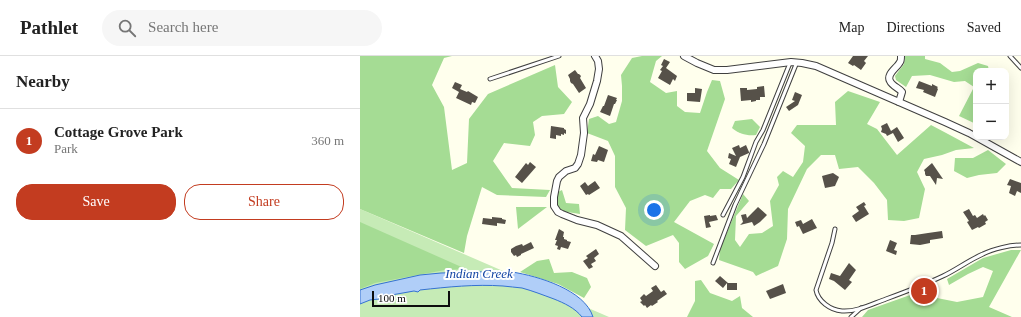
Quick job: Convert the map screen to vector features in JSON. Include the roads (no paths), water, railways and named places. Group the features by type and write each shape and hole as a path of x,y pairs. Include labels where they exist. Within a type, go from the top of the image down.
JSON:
{"street":[{"path":"595,56 598,61 599,69 590,104 583,118 584,133 581,155 575,168 566,171 559,177 554,197 554,206 558,212 562,214 596,225 621,236 655,266"},
{"path":"684,56 714,70 794,62 816,66 945,122 1021,162"},
{"path":"899,102 902,92 890,82 889,78 900,63 901,56"}],"lane":[{"path":"490,79 559,56"},
{"path":"1010,56 1021,68"},
{"path":"723,215 744,177 756,142 794,62"},
{"path":"713,263 735,205 764,144 794,62"},
{"path":"835,229 816,290 817,295 824,304 843,311 861,308 898,295 943,276 982,254 1002,248 1021,245"},
{"path":"851,317 861,308"}],"water":[{"name":"Indian Creek","path":"498,272 523,274 559,286 581,299 588,307 593,317 582,317 573,308 565,304 522,288 493,285 420,290 418,292 414,291 386,296 360,304 360,290 375,285 420,275"}],"place":[{"name":"Cottage Grove Park","path":"924,291"}]}
